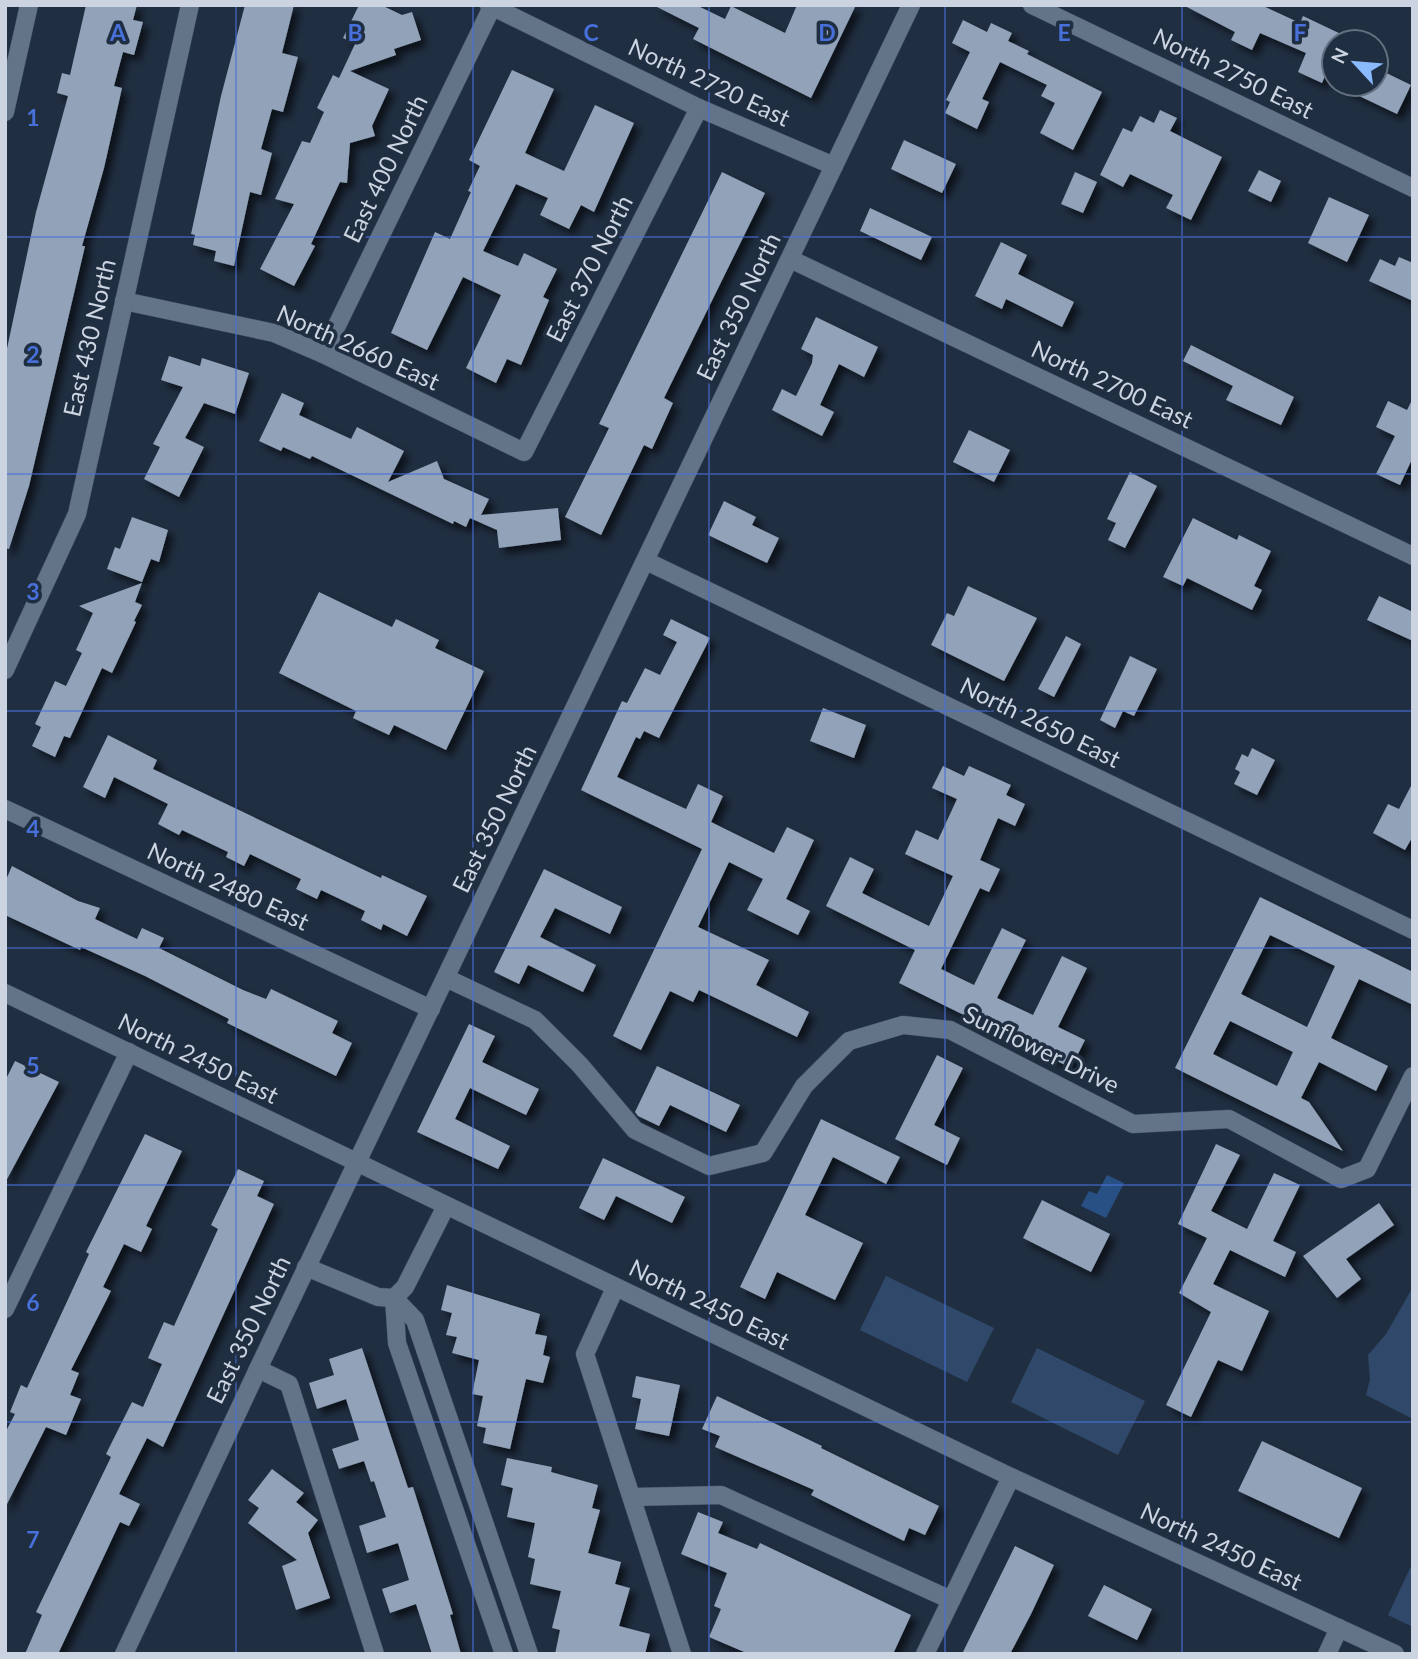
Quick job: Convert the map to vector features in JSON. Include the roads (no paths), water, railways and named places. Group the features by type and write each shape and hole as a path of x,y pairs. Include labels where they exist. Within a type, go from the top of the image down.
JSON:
{"street":[{"path":"5,112 29,5"},
{"name":"East 430 North","path":"5,670 76,514 190,5"},
{"name":"East 350 North","path":"124,1654 306,1267 911,5"},
{"name":"North 2750 East","path":"1032,5 1413,188"},
{"name":"North 2720 East","path":"491,6 699,108 834,166"},
{"name":"East 400 North","path":"323,354 491,6"},
{"name":"East 370 North","path":"524,452 699,108"},
{"name":"North 2700 East","path":"789,259 1413,556"},
{"name":"North 2660 East","path":"124,301 274,333 524,452"},
{"name":"North 2650 East","path":"646,561 1413,930"},
{"name":"North 2480 East","path":"5,809 431,1010"},
{"name":"Sunflower Drive","path":"446,978 535,1020 580,1065 635,1130 709,1166 764,1153 804,1086 849,1041 903,1025 950,1030 1133,1124 1229,1119 1340,1179 1367,1169 1413,1076"},
{"name":"North 2450 East","path":"5,993 1011,1477 1395,1654"},
{"path":"5,1309 129,1052"},
{"path":"446,1206 405,1287 394,1298 397,1343 504,1654"},
{"path":"306,1267 378,1297 394,1298 415,1320 529,1654"},
{"path":"615,1287 586,1354 682,1654"},
{"path":"258,1369 289,1384 374,1654"},
{"path":"925,1654 1011,1477"},
{"path":"632,1497 721,1494 951,1600"},
{"path":"1327,1654 1339,1628"}]}
